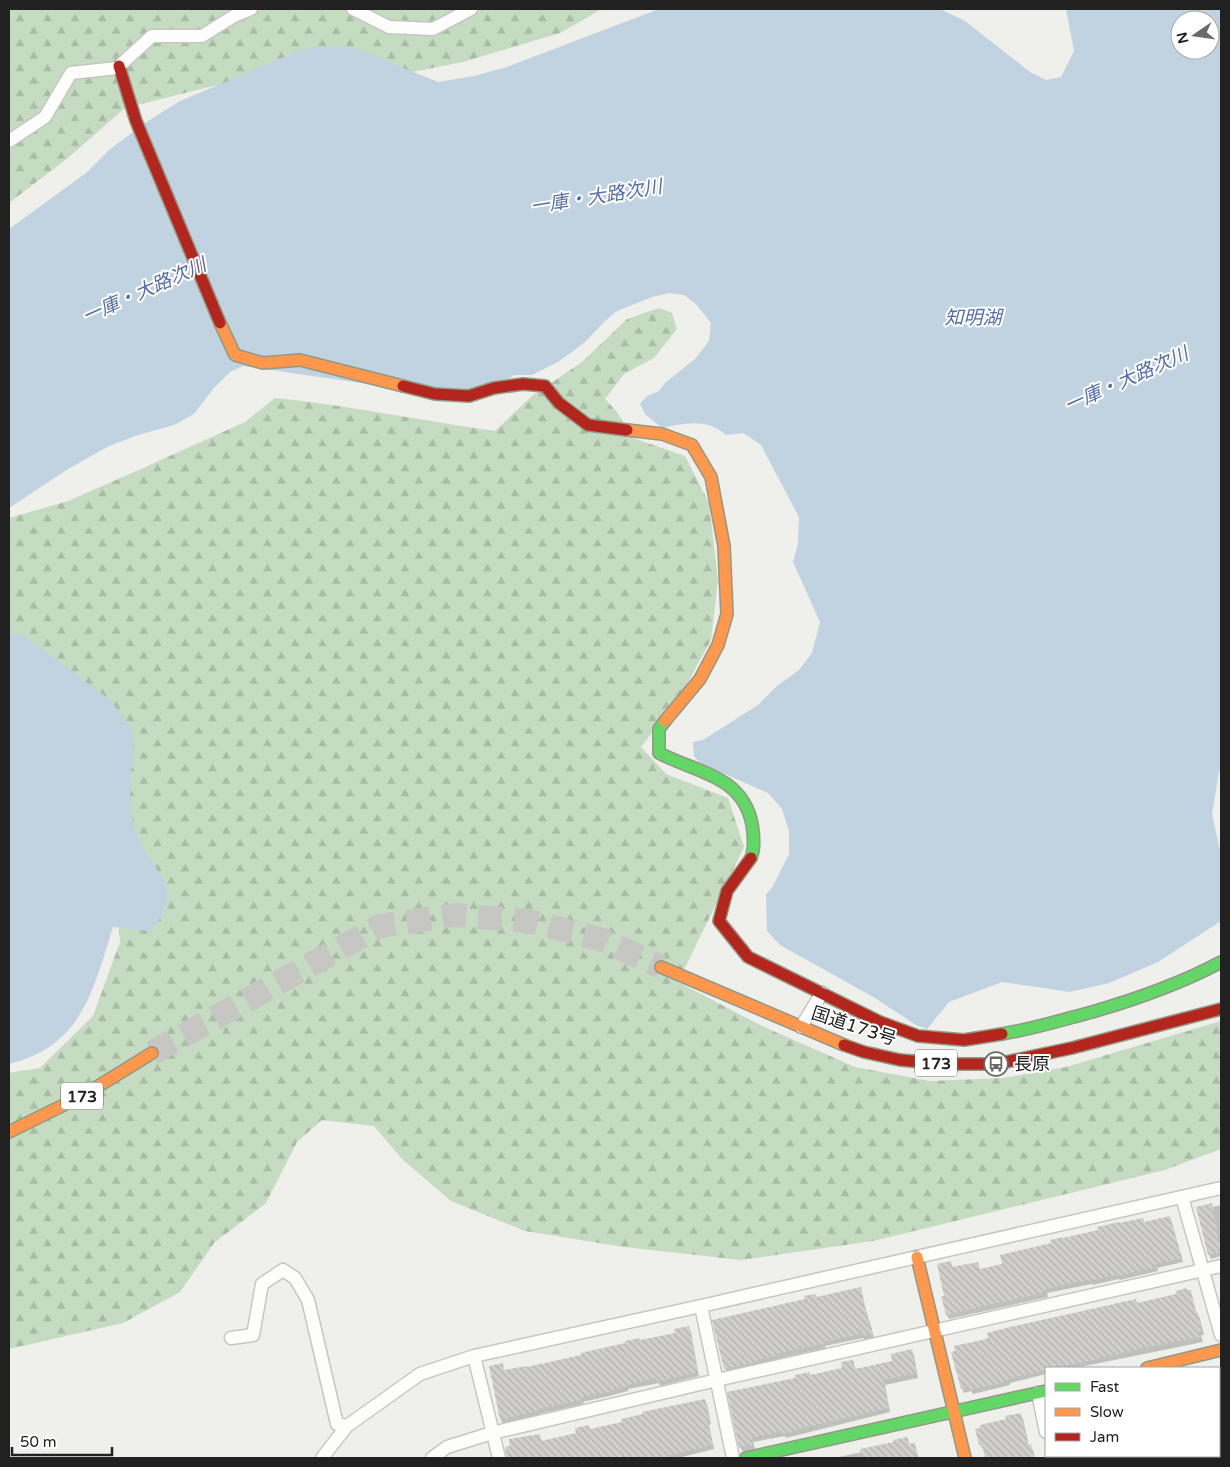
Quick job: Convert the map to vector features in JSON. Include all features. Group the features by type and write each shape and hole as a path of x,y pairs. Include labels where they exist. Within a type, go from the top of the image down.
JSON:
{"main road":[{"path":"119,66 136,121 222,331 235,355 263,363 300,360 435,394 469,396 494,388 514,385 545,386 560,403 588,425 662,434 692,444 711,477 724,546 726,614 718,645 700,679 659,730 659,753 671,761 728,783 746,802 752,821 754,851 743,873 728,889 719,920 748,957 880,1022 918,1036 964,1040 1033,1029 1143,997 1201,973 1221,962"},
{"name":"国道173号","path":"661,967 829,1040 864,1052 900,1060 945,1064 996,1064 1072,1048 1221,1009"},
{"name":"173","path":"9,1132 84,1095 152,1053"},
{"path":"917,1257 965,1458"},
{"path":"1157,1367 1188,1364 1221,1350"},
{"path":"746,1458 1042,1392"}],"street":[{"path":"9,142 45,117 70,73 117,68 152,36 202,36 234,16 251,9"},
{"path":"353,9 389,27 433,29 471,9"},
{"path":"801,1027 822,993"},
{"path":"322,1458 347,1426 420,1374 474,1356 1221,1188"},
{"path":"1182,1197 1221,1336"},
{"path":"432,1458 447,1447 492,1433 1221,1266"},
{"path":"231,1338 253,1335 262,1284 283,1270 295,1278 308,1300 337,1424 347,1426"},
{"path":"701,1306 734,1458"},
{"path":"474,1356 499,1458"},
{"path":"1042,1392 1045,1422"}],"green space":[{"path":"9,9 602,9 560,33 463,62 387,77 292,71 209,87 125,108 69,157 9,203"},
{"path":"659,308 672,313 677,329 654,358 624,374 605,399 617,412 633,438 685,456 709,503 718,580 711,640 681,695 641,747 666,774 728,798 744,847 678,982 760,1025 855,1067 930,1081 1003,1078 1066,1067 1221,1021 1221,1149 1165,1170 873,1241 741,1260 624,1247 525,1231 451,1201 402,1159 374,1126 322,1120 297,1142 266,1203 214,1243 180,1292 123,1323 9,1349 9,1073 40,1068 93,1016 120,942 113,865 9,706 9,518 68,501 141,469 245,422 275,398 495,431 532,396 582,362 627,319"}],"water":[{"name":"知明湖","path":"659,9 940,9 965,21 1030,72 1046,80 1061,77 1074,51 1066,9 1221,9 1221,769 1212,814 1221,855 1221,921 1158,962 1109,983 1070,992 1002,982 949,1002 927,1029 916,1025 875,998 780,945 767,931 766,895 773,886 789,854 789,831 782,809 768,793 700,763 694,756 693,742 703,740 758,705 777,686 799,670 812,653 820,622 793,562 798,544 799,517 761,445 743,433 726,435 704,424 696,423 662,428 645,414 640,404 647,396 659,391 665,383 695,359 709,341 711,323 696,304 684,295 670,293 652,297 617,311 584,343 558,362 532,375 515,375 471,399 243,366 230,372 213,389 194,414 174,425 138,435 109,446 68,469 9,508 9,229 86,173 109,150 148,121 180,101 301,50 322,46 346,47 362,51 438,82 474,76 507,67"},
{"path":"9,633 26,637 110,700 132,729 134,752 131,770 130,811 140,844 164,880 168,896 163,915 150,931 113,927 91,994 69,1030 53,1044 34,1056 9,1064"}],"building":[{"path":"1212,1203 1221,1252 1208,1255 1196,1207"},
{"path":"1170,1216 1182,1258 1155,1264 1156,1267 1045,1289 1046,1292 946,1315 941,1296 944,1296 937,1264 951,1261 952,1267 978,1262 980,1269 1002,1264 1000,1255 1051,1243 1050,1240 1098,1230 1097,1227 1119,1222 1143,1218 1144,1222"},
{"path":"861,1287 868,1321 870,1321 873,1334 861,1336 860,1334 824,1342 824,1344 779,1353 780,1355 757,1360 757,1362 724,1369 712,1320 805,1299 804,1296 815,1294 816,1297"},
{"path":"1187,1288 1187,1290 1191,1290 1202,1330 1200,1331 1201,1337 1080,1363 1045,1367 1045,1370 1008,1379 1009,1381 969,1390 968,1387 961,1389 951,1352 955,1351 954,1346 988,1338 987,1333 1010,1327 1136,1299 1137,1303 1176,1294 1176,1291"},
{"path":"689,1326 698,1372 657,1382 656,1378 627,1385 607,1392 582,1397 582,1400 537,1409 538,1411 500,1420 489,1366 503,1363 504,1370 527,1367 581,1355 581,1353 625,1343 625,1341 675,1333 674,1329"},
{"path":"912,1349 917,1373 883,1380 889,1408 796,1431 782,1434 782,1431 752,1438 753,1445 739,1448 727,1392 795,1378 795,1375 810,1372 810,1375 842,1368 841,1362 853,1360 855,1369 892,1361 891,1354"},
{"path":"705,1399 710,1420 707,1420 713,1445 667,1456 667,1458 507,1458 505,1447 510,1446 509,1439 540,1434 541,1441 576,1433 575,1428 589,1425 590,1429 622,1422 621,1419 643,1414 642,1412"},
{"path":"1021,1413 1028,1445 1031,1444 1034,1458 985,1458 982,1444 979,1445 975,1429 980,1428 980,1425 1006,1419 1005,1416"},
{"path":"907,1437 909,1444 915,1443 918,1458 862,1458 860,1449 894,1442 893,1440"}],"tunnel":[{"path":"152,1053 380,926 455,915 529,921 603,940 661,967"}],"traffic: fast":[{"path":"665,721 659,729 659,753 716,778 728,785 739,795 747,808 752,824 754,846 751,858"},
{"path":"1002,1034 1025,1030 1125,1002 1174,984 1221,962"},
{"path":"746,1458 1045,1391"}],"traffic: slow":[{"path":"220,323 235,355 263,363 300,360 403,386"},
{"path":"627,430 662,434 692,445 711,477 724,546 727,614 718,645 700,679 665,721"},
{"path":"661,967 844,1045"},
{"path":"9,1132 84,1095 152,1053"},
{"path":"917,1257 965,1458"},
{"path":"1151,1367 1221,1350"}],"traffic: jam":[{"path":"119,66 136,121 220,323"},
{"path":"403,386 435,394 469,396 494,388 523,384 545,386 559,403 588,425 627,430"},
{"path":"751,858 727,891 719,921 748,957 880,1022 918,1036 964,1040 1002,1034"},
{"path":"844,1045 864,1052 900,1060 945,1064 996,1064 1072,1048 1221,1009"}],"place":[{"name":"長原","path":"996,1064"}],"water label":[{"name":"一庫・大路次川","path":"596,196"},
{"name":"一庫・大路次川","path":"144,290"},
{"name":"一庫・大路次川","path":"1126,379"}]}
